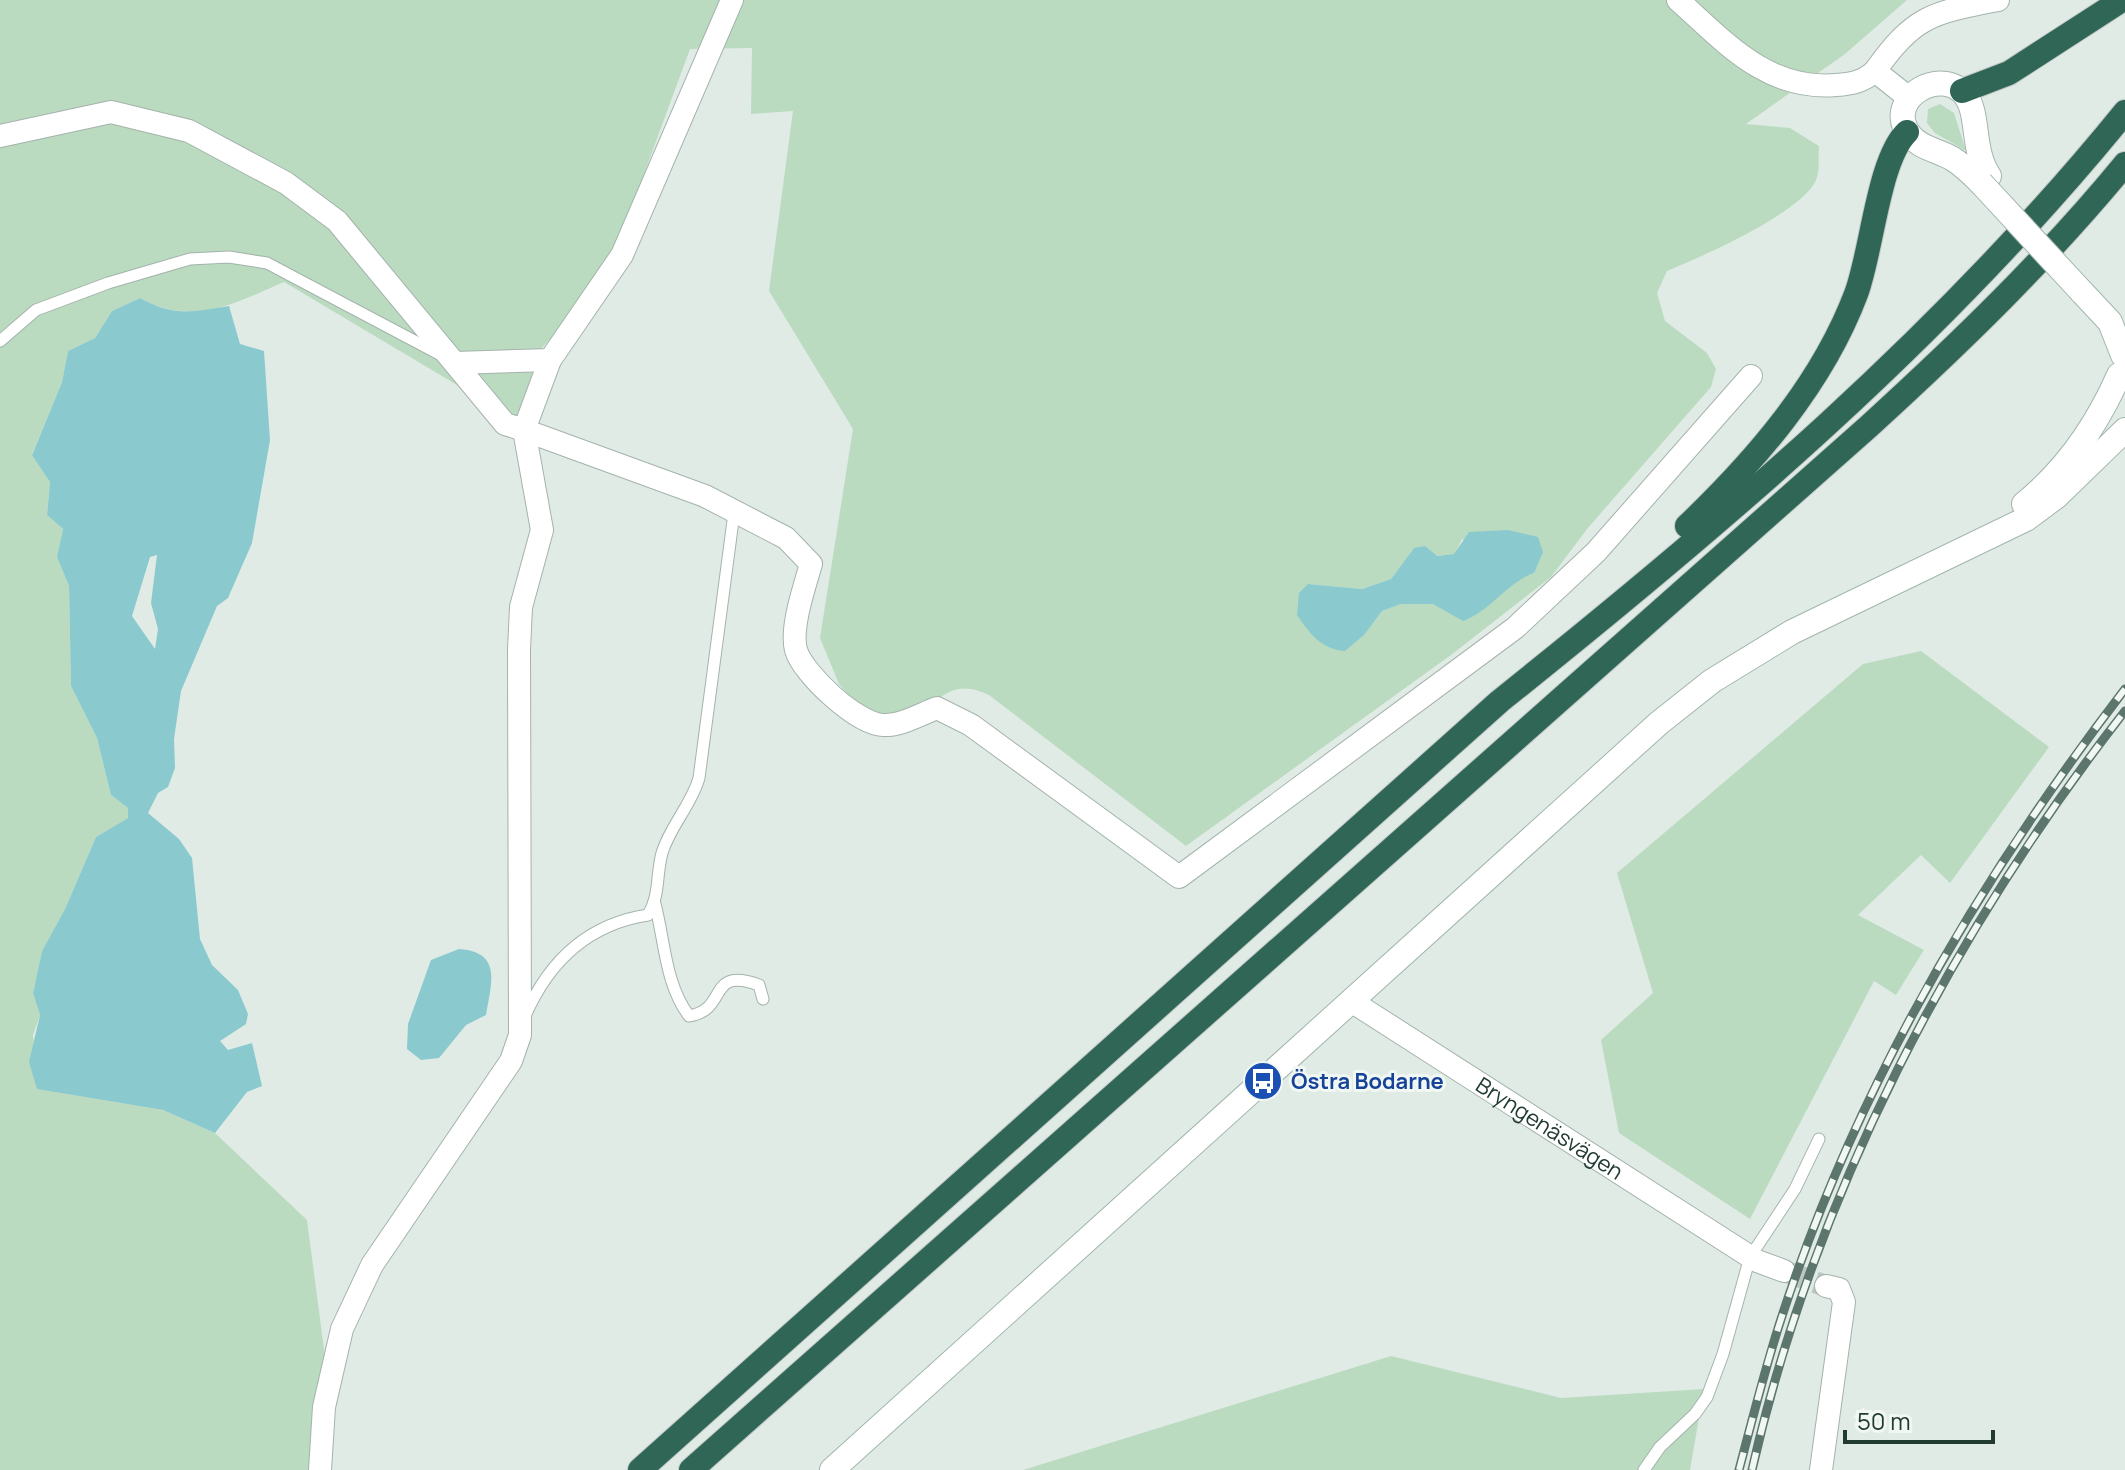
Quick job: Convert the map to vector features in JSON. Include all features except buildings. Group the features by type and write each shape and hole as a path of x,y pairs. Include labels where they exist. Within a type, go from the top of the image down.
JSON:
{"highway":[{"path":"1962,91 2009,73 2122,0"},
{"path":"640,1470 1500,701 1645,584 1932,326 2053,199 2125,112"},
{"path":"1645,584 1672,541 1726,488 1813,378 1856,296 1891,156 1907,132"},
{"path":"691,1470 1868,427 1965,338 2083,214 2125,164"}],"street":[{"path":"320,1470 324,1407 342,1329 372,1265 511,1061 520,1029 519,650 521,607 542,530 524,430 550,360 622,255 732,0"},
{"path":"1678,0 1758,69 1781,79 1822,87 1854,83 1875,71 1891,46 1915,25 1939,13 1998,0"},
{"path":"1875,71 1909,98"},
{"path":"1985,179 1970,104 1962,91 1937,83 1922,87 1909,98 1903,117 1907,132 1918,143 1985,179 2085,288 2110,322 2123,370 2106,406 2069,460 1997,526 1992,536"},
{"path":"0,136 111,112 189,131 286,183 337,221 505,424 705,496 786,538 811,564 798,612 796,650 824,691 863,718 882,725 937,708 971,725 1179,877 1515,628 1596,552 1751,376"},
{"path":"2085,288 2125,312"},
{"path":"455,363 550,360"},
{"path":"832,1470 1601,771 1712,681 1792,632 2016,526 2057,496 2125,430"},
{"name":"Bryngenäsvägen","path":"1351,1001 1750,1257 1784,1271"},
{"path":"1821,1470 1844,1302 1839,1289 1826,1286"}],"lane":[{"path":"0,341 36,310 108,283 190,259 229,257 267,263 455,363"},
{"path":"734,513 699,778 693,797 662,853 655,904 668,972 678,1001 689,1016 702,1014 714,1005 718,989 729,980 743,979 759,985 763,999"},
{"path":"520,1029 543,982 564,953 609,924 648,915 655,904"},
{"path":"1644,1470 1660,1447 1695,1414 1707,1397 1723,1354 1750,1257 1795,1189 1819,1139"}],"green space":[{"path":"0,0 1907,0 1845,54 1746,124 1790,128 1819,146 1817,177 1810,190 1774,218 1667,271 1657,293 1665,321 1707,353 1716,369 1711,387 1587,529 1551,577 1451,655 1186,846 989,695 961,689 949,692 936,701 926,701 897,713 875,714 859,707 839,684 820,638 853,429 769,291 793,111 751,114 752,48 690,49 616,250 582,304 541,349 516,420 284,282 213,309 178,311 140,298 112,311 95,338 68,351 62,382 32,454 50,482 47,515 63,529 57,557 69,586 71,686 97,738 111,795 128,808 128,818 96,837 65,909 42,951 33,993 40,1015 33,1035 38,1089 163,1110 215,1133 307,1220 329,1387 316,1470 0,1470","holes":["1462,539 1534,573 1513,581 1499,596 1446,608 1433,604 1401,604 1382,611 1365,634 1308,584 1362,589 1391,579 1414,548 1436,556 1455,554"]},
{"path":"1940,104 1954,113 1966,151 1935,133 1927,123 1928,109"},
{"path":"1921,651 2049,747 1950,883 1921,855 1858,915 1924,950 1896,995 1874,981 1750,1219 1619,1133 1601,1040 1653,993 1617,873 1863,664"},
{"path":"1391,1356 1561,1398 1704,1389 1690,1470 1023,1470"}],"water":[{"path":"140,298 163,308 184,311 229,306 240,344 264,351 270,440 252,543 228,598 217,606 181,691 174,739 175,768 168,787 158,793 148,813 179,839 192,858 200,939 212,965 238,990 248,1014 246,1024 220,1041 228,1050 252,1043 262,1086 247,1092 215,1133 163,1110 37,1089 29,1062 40,1015 33,993 42,951 65,909 96,837 128,818 128,808 111,795 97,738 71,686 69,586 57,557 63,529 47,515 50,482 32,455 62,382 68,351 95,338 112,311","holes":["157,555 151,603 158,629 155,649 132,616 150,557"]},
{"path":"1508,530 1538,537 1543,552 1534,573 1463,621 1433,604 1401,604 1382,611 1365,634 1345,651 1323,644 1297,615 1299,593 1308,584 1362,589 1391,579 1414,548 1425,546 1437,556 1454,554 1469,532"},
{"path":"459,949 473,951 488,963 491,981 486,1015 466,1025 439,1058 421,1060 407,1049 408,1024 431,960"}],"tunnel":[{"path":"1784,1271 1826,1286"}],"railway":[{"path":"1739,1470 1777,1332 1813,1228 1886,1065 1973,909 2021,834 2125,689"},
{"path":"1752,1470 1779,1368 1812,1267 1852,1167 1897,1070 2003,884 2062,796 2125,711"}],"place":[{"name":"Östra Bodarne","path":"1263,1081"}]}
